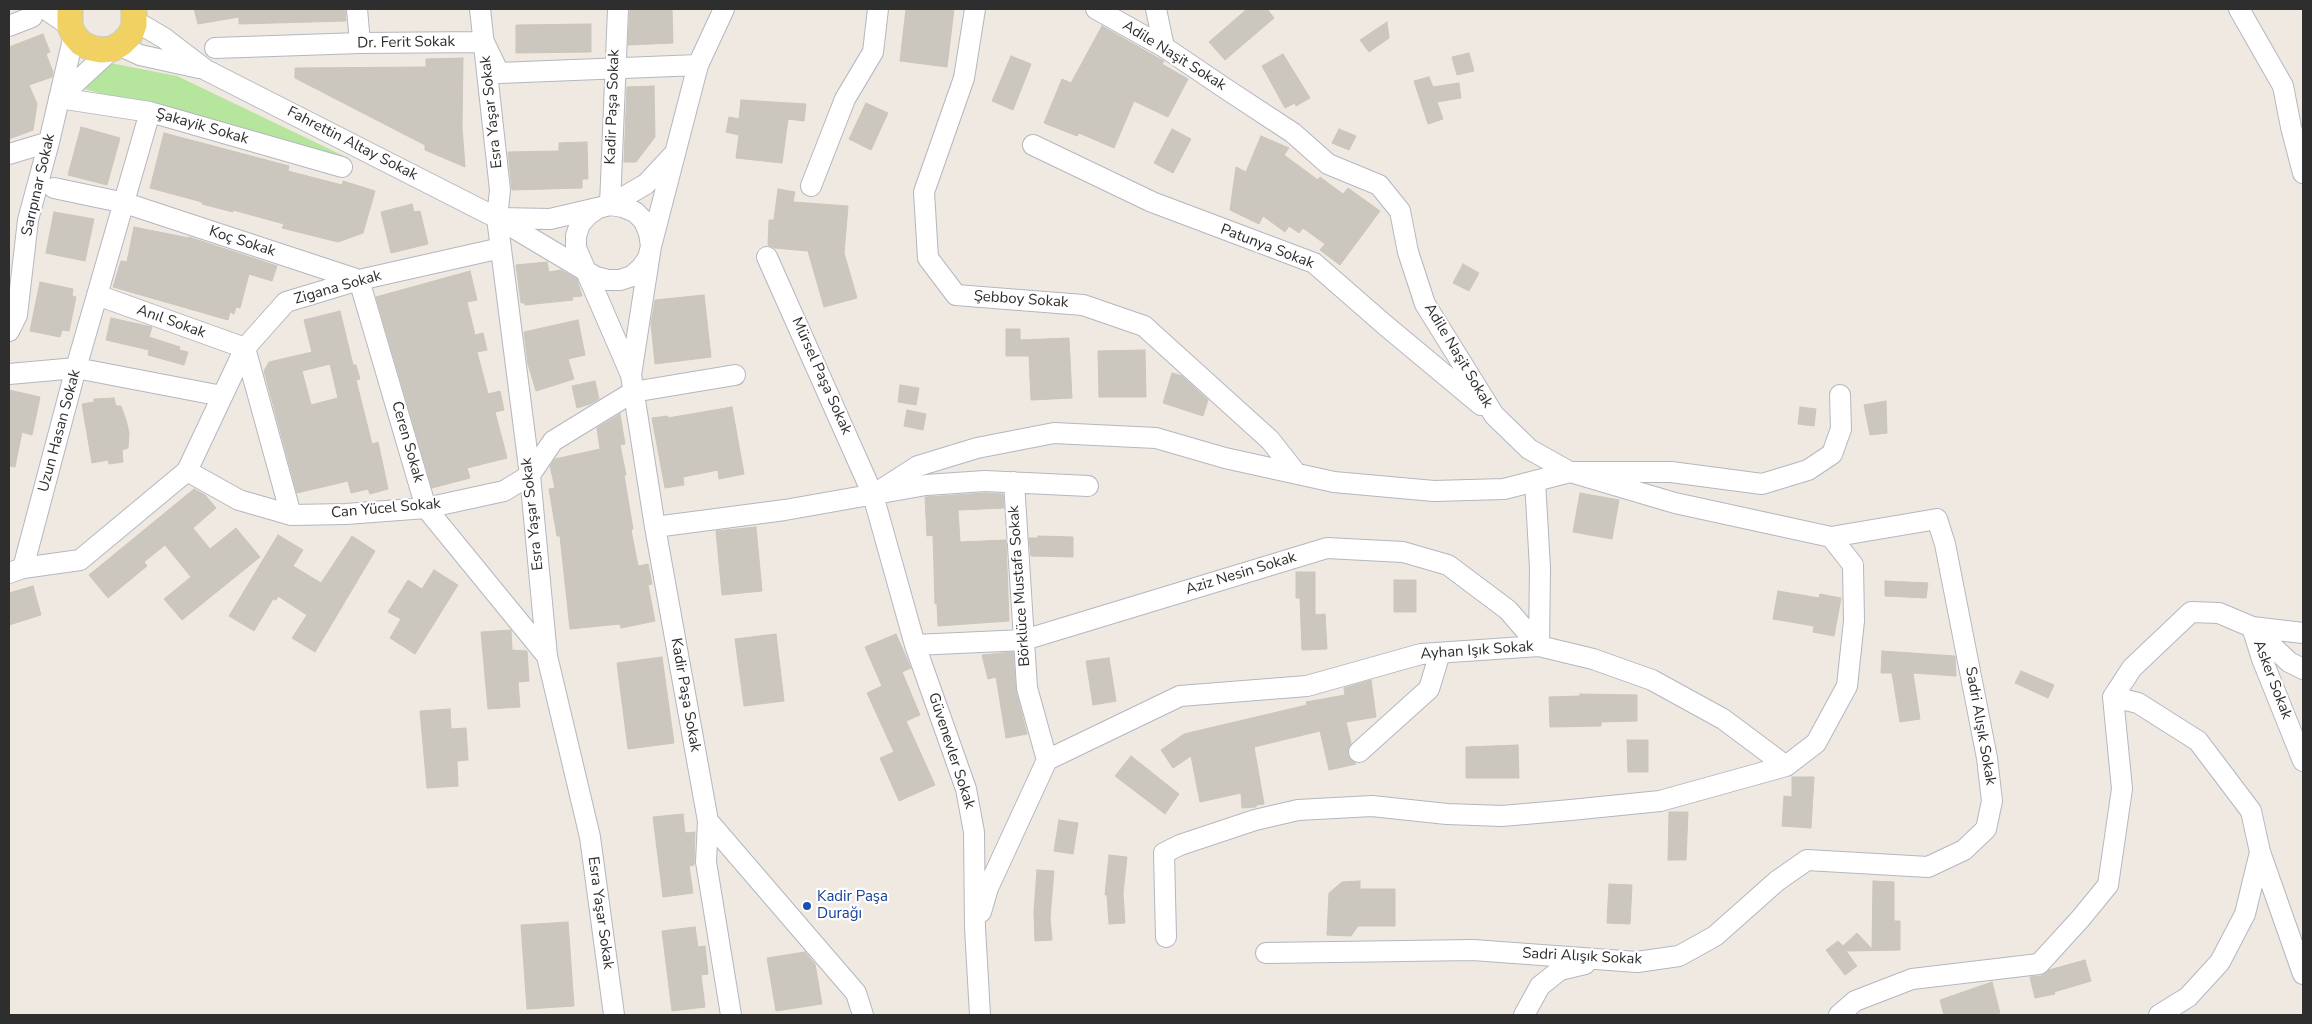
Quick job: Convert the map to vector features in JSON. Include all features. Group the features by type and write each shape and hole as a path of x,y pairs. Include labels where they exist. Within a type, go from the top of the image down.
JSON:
{"main road":[{"path":"71,23 81,43 101,50 115,47 130,35 136,13"}],"street":[{"path":"357,9 360,43"},
{"name":"Esra Yaşar Sokak","path":"480,9 500,190 497,218 530,475 547,656 590,837 614,1015"},
{"name":"Kadir Paşa Sokak","path":"610,205 614,69 618,9"},
{"path":"674,154 646,184 610,205 598,208 588,215 578,230 576,248 579,259 586,269 596,277 620,280 632,276 648,258 698,65 724,9"},
{"path":"811,186 845,99 873,52 878,9"},
{"name":"Şebboy Sokak","path":"975,9 964,78 924,192 928,258 956,295 1084,305 1144,326 1270,440 1296,473"},
{"name":"Adile Naşit Sokak","path":"1096,9 1164,48 1293,134 1328,164 1379,185 1400,211 1408,252 1425,304 1494,415 1529,449 1570,472 1671,472 1762,484 1808,470 1832,454 1841,429 1840,395"},
{"path":"1156,9 1164,48"},
{"path":"2239,9 2283,86 2303,173"},
{"path":"9,26 39,13 71,23"},
{"path":"136,13 164,38 206,70"},
{"name":"Sarıpınar Sokak","path":"9,331 17,315 28,220 50,142 71,23"},
{"path":"484,42 500,73 698,65"},
{"name":"Dr. Ferit Sokak","path":"215,48 360,43 484,42"},
{"path":"59,98 115,47 140,55 206,70"},
{"name":"Fahrettin Altay Sokak","path":"206,70 497,218 586,269"},
{"name":"Şakayik Sokak","path":"59,98 150,112 342,166"},
{"name":"Uzun Hasan Sokak","path":"16,570 125,203 150,112"},
{"path":"9,154 50,142"},
{"name":"Patunya Sokak","path":"1033,145 1152,202 1314,263 1385,325 1494,415"},
{"name":"Koç Sokak","path":"54,188 125,203 359,280"},
{"path":"497,218 550,219 610,205 623,207 635,212 644,221 649,233 651,246"},
{"name":"Kadir Paşa Sokak","path":"632,383 651,246"},
{"name":"Zigana Sokak","path":"187,471 245,348 286,302 359,280 501,248"},
{"name":"Mürsel Paşa Sokak","path":"768,257 873,495"},
{"name":"Kadir Paşa Sokak","path":"586,269 632,383 655,527 708,821 706,862 731,1015"},
{"name":"Ceren Sokak","path":"359,280 426,508 547,656"},
{"name":"Anıl Sokak","path":"98,295 245,348"},
{"path":"245,348 290,515"},
{"path":"9,374 76,368 222,396"},
{"name":"Can Yücel Sokak","path":"187,471 239,500 290,515 346,514 426,508 504,491 530,475 553,441 632,383 735,375"},
{"path":"873,495 918,466 977,448 1054,433 1156,438 1225,458 1334,482 1434,491 1504,489 1570,472 1675,503 1831,537 1853,564 1854,621 1847,686 1816,743 1786,766 1660,801 1621,805 1502,816 1447,814 1372,806 1298,810 1255,820 1180,845 1164,853 1166,937"},
{"path":"16,570 80,560 187,471"},
{"path":"655,527 873,495 926,485 985,481 1014,482"},
{"path":"1535,481 1540,568 1539,646"},
{"name":"Börklüce Mustafa Sokak","path":"1047,760 1027,688 1014,482 1088,486"},
{"name":"Güvenevler Sokak","path":"873,495 915,645 966,789 974,832 975,928 980,1015"},
{"name":"Sadri Alışık Sokak","path":"1266,953 1472,950 1637,962 1679,956 1715,936 1776,881 1807,860 1928,867 1964,850 1986,829 1992,801 1988,758 1945,544 1937,519 1831,537"},
{"name":"Aziz Nesin Sokak","path":"915,645 1024,640 1326,548 1403,552 1448,565 1508,610 1539,646"},
{"path":"1839,1015 1855,1001 1912,980 2039,964 2081,918 2108,885 2121,798 2122,788 2113,697 2132,668 2190,612 2219,613 2252,628 2290,662 2303,669"},
{"path":"2252,628 2303,633"},
{"name":"Asker Sokak","path":"2252,628 2262,659 2303,760"},
{"name":"Ayhan Işık Sokak","path":"1047,760 1180,696 1307,686 1421,654 1539,646 1593,659 1652,680 1723,719 1786,766"},
{"path":"1359,752 1429,689 1440,652"},
{"path":"2113,697 2138,703 2198,741 2251,811 2260,852 2303,974"},
{"path":"975,928 988,888 1047,760"},
{"path":"708,821 856,993 864,1015"},
{"path":"2159,1015 2188,997 2220,962 2245,914 2260,852"},
{"path":"1524,1015 1540,986 1560,970 1604,960"}],"green space":[{"path":"110,63 177,76 346,157 84,89 86,83"}],"building":[{"path":"194,9 345,9 346,21 239,24 239,17 198,24"},
{"path":"630,9 672,9 673,43 628,45"},
{"path":"906,9 954,9 947,67 900,61"},
{"path":"1247,9 1267,9 1274,18 1225,60 1209,42"},
{"path":"1387,22 1389,38 1369,52 1360,40"},
{"path":"591,24 591,52 516,53 516,25"},
{"path":"1102,26 1164,61 1162,64 1188,79 1168,117 1134,101 1114,148 1079,133 1077,136 1044,123 1062,79 1071,83"},
{"path":"43,34 50,52 46,54 53,72 52,77 29,85 37,104 33,130 9,139 9,47"},
{"path":"1469,53 1474,71 1457,75 1452,57"},
{"path":"1283,54 1310,98 1296,106 1295,103 1285,108 1262,66"},
{"path":"1011,56 1031,64 1013,110 992,101"},
{"path":"463,58 462,127 465,167 425,150 425,145 295,78 295,68 426,67 426,59"},
{"path":"1429,77 1433,87 1459,83 1461,98 1437,102 1443,119 1428,124 1414,81"},
{"path":"654,86 655,137 636,162 624,162 627,87"},
{"path":"741,100 806,104 804,121 788,119 782,163 736,158 739,135 726,132 729,117 739,119"},
{"path":"866,103 888,113 871,150 849,139"},
{"path":"81,127 120,138 107,185 68,175"},
{"path":"1172,129 1191,139 1173,173 1154,163"},
{"path":"1339,129 1356,136 1349,150 1332,143"},
{"path":"164,133 289,166 288,171 342,185 343,181 375,191 363,233 338,242 282,228 284,224 233,210 233,212 202,204 202,202 150,188"},
{"path":"1261,136 1289,148 1284,155 1318,180 1320,177 1343,194 1348,188 1380,211 1340,265 1320,250 1325,244 1303,228 1299,233 1289,226 1285,232 1263,216 1259,224 1230,210 1236,167 1246,172"},
{"path":"587,142 588,179 582,179 582,188 512,190 508,152 559,151 559,143"},
{"path":"778,189 795,192 793,202 848,206 844,253 857,298 824,307 808,251 775,248 768,245 769,220 774,220"},
{"path":"412,204 414,212 420,211 428,244 391,253 381,212"},
{"path":"54,212 94,219 85,261 46,253"},
{"path":"134,227 189,237 277,266 272,281 249,274 240,308 236,307 234,314 230,312 228,320 113,287 121,261 127,262"},
{"path":"547,262 549,272 561,270 577,279 582,296 572,297 573,300 525,305 525,303 521,303 516,265"},
{"path":"1463,264 1479,273 1469,291 1453,283"},
{"path":"470,271 477,300 467,302 475,335 483,333 487,350 477,352 488,394 500,391 504,410 495,412 507,458 467,468 470,478 432,488 376,297"},
{"path":"40,282 73,289 72,296 76,297 69,331 62,330 60,337 30,331"},
{"path":"704,295 711,357 655,364 651,324 655,300"},
{"path":"340,311 353,365 356,365 360,379 356,380 372,444 378,442 388,489 370,494 368,489 351,493 348,481 297,493 264,371 269,362 312,352 304,320","holes":["330,364 338,398 311,405 302,371"]},
{"path":"111,318 152,327 149,337 180,347 179,350 188,352 184,365 148,355 149,350 106,340"},
{"path":"578,320 585,355 568,359 574,379 536,391 528,364 524,332"},
{"path":"1006,329 1020,329 1020,340 1069,338 1072,398 1031,400 1029,356 1006,356"},
{"path":"1145,350 1146,397 1099,397 1098,351"},
{"path":"1172,373 1182,376 1208,400 1203,416 1163,403"},
{"path":"595,381 599,399 577,408 572,386"},
{"path":"900,385 919,388 916,405 898,402"},
{"path":"9,390 40,397 32,435 22,432 15,467 9,466"},
{"path":"114,398 116,406 121,406 126,420 129,433 128,448 122,450 123,462 109,464 108,460 92,463 82,404 94,402 94,399"},
{"path":"1886,401 1887,433 1870,435 1864,405"},
{"path":"732,407 744,474 719,479 718,470 683,477 684,485 665,488 652,418 668,416 668,418"},
{"path":"1800,407 1816,409 1814,426 1798,424"},
{"path":"907,410 926,414 923,430 904,426"},
{"path":"620,414 625,444 620,445 633,529 631,530 638,566 648,564 652,584 648,585 655,621 621,628 620,624 570,629 560,536 557,536 549,489 555,488 550,466 555,459 600,449 597,428"},
{"path":"194,489 205,495 216,508 193,528 210,549 236,528 260,557 182,620 164,599 191,577 165,545 144,562 147,566 108,598 89,575"},
{"path":"985,493 1003,494 1004,508 958,510 960,542 1006,540 1009,621 938,626 937,604 935,604 933,535 927,536 925,497"},
{"path":"1580,493 1619,500 1612,539 1573,532"},
{"path":"756,527 762,591 722,595 716,531"},
{"path":"278,535 303,550 293,566 321,583 352,536 375,551 315,652 292,638 307,615 278,596 276,600 273,599 254,631 229,616"},
{"path":"1038,536 1073,537 1073,557 1031,556 1029,538 1038,538"},
{"path":"434,570 458,585 415,654 390,638 401,619 388,612 408,580 422,589"},
{"path":"1296,572 1315,572 1315,615 1325,614 1327,649 1302,650 1300,598 1296,598"},
{"path":"1394,580 1416,580 1416,612 1394,612"},
{"path":"1885,581 1928,583 1926,598 1885,596"},
{"path":"33,586 41,615 9,625 9,593"},
{"path":"1778,591 1819,598 1820,594 1841,598 1834,636 1813,632 1814,626 1773,619"},
{"path":"511,630 512,650 527,651 529,681 518,682 520,707 488,709 481,632"},
{"path":"776,634 784,701 744,706 735,639"},
{"path":"896,634 911,668 902,672 920,715 906,721 935,785 899,801 880,758 894,752 867,693 882,686 865,647"},
{"path":"1882,651 1955,656 1956,676 1913,673 1920,719 1900,722 1892,673 1881,673"},
{"path":"1013,652 1016,691 1027,734 1006,738 996,677 988,679 982,655"},
{"path":"662,657 674,743 628,749 617,663"},
{"path":"1109,658 1116,701 1093,705 1086,661"},
{"path":"2021,671 2054,685 2048,698 2015,683"},
{"path":"1371,680 1376,717 1346,722 1351,743 1348,755 1356,764 1329,770 1320,731 1254,747 1264,804 1256,805 1256,807 1242,808 1241,793 1200,802 1191,756 1173,768 1161,750 1184,734 1307,705 1306,702 1345,695 1344,688"},
{"path":"1580,694 1637,695 1637,721 1601,722 1601,726 1550,727 1549,697 1580,696"},
{"path":"450,709 451,729 466,728 468,760 457,761 458,786 427,788 420,711"},
{"path":"1627,740 1648,740 1648,772 1628,772"},
{"path":"1518,745 1519,778 1466,778 1466,747"},
{"path":"1131,756 1179,794 1165,814 1115,776"},
{"path":"1792,777 1814,777 1811,828 1782,826 1784,796 1792,797"},
{"path":"1669,812 1688,812 1686,860 1668,860"},
{"path":"683,814 685,833 695,832 694,865 689,866 693,893 663,897 653,817"},
{"path":"1059,820 1078,823 1073,854 1054,851"},
{"path":"1109,855 1127,857 1123,893 1125,923 1109,924 1107,895 1105,895"},
{"path":"1037,870 1054,871 1050,918 1052,940 1035,941 1034,912"},
{"path":"1360,881 1360,889 1395,889 1395,926 1358,926 1351,936 1327,935 1329,893 1342,882"},
{"path":"1873,881 1894,882 1894,921 1900,921 1900,950 1846,951 1857,966 1845,975 1826,950 1838,941 1843,946 1857,933 1872,949"},
{"path":"1609,884 1632,885 1630,924 1607,923"},
{"path":"568,922 574,1006 527,1009 521,925"},
{"path":"695,927 698,947 705,946 708,974 701,975 705,1007 672,1011 662,931"},
{"path":"805,952 815,964 822,1004 776,1011 767,958"},
{"path":"2085,960 2091,981 2054,992 2055,994 2035,998 2030,977 2041,976 2049,970"},
{"path":"1992,982 2000,1013 1991,1015 1944,1015 1940,1000"}],"place":[{"name":"Kadir Paşa Durağı","path":"807,906"}]}
